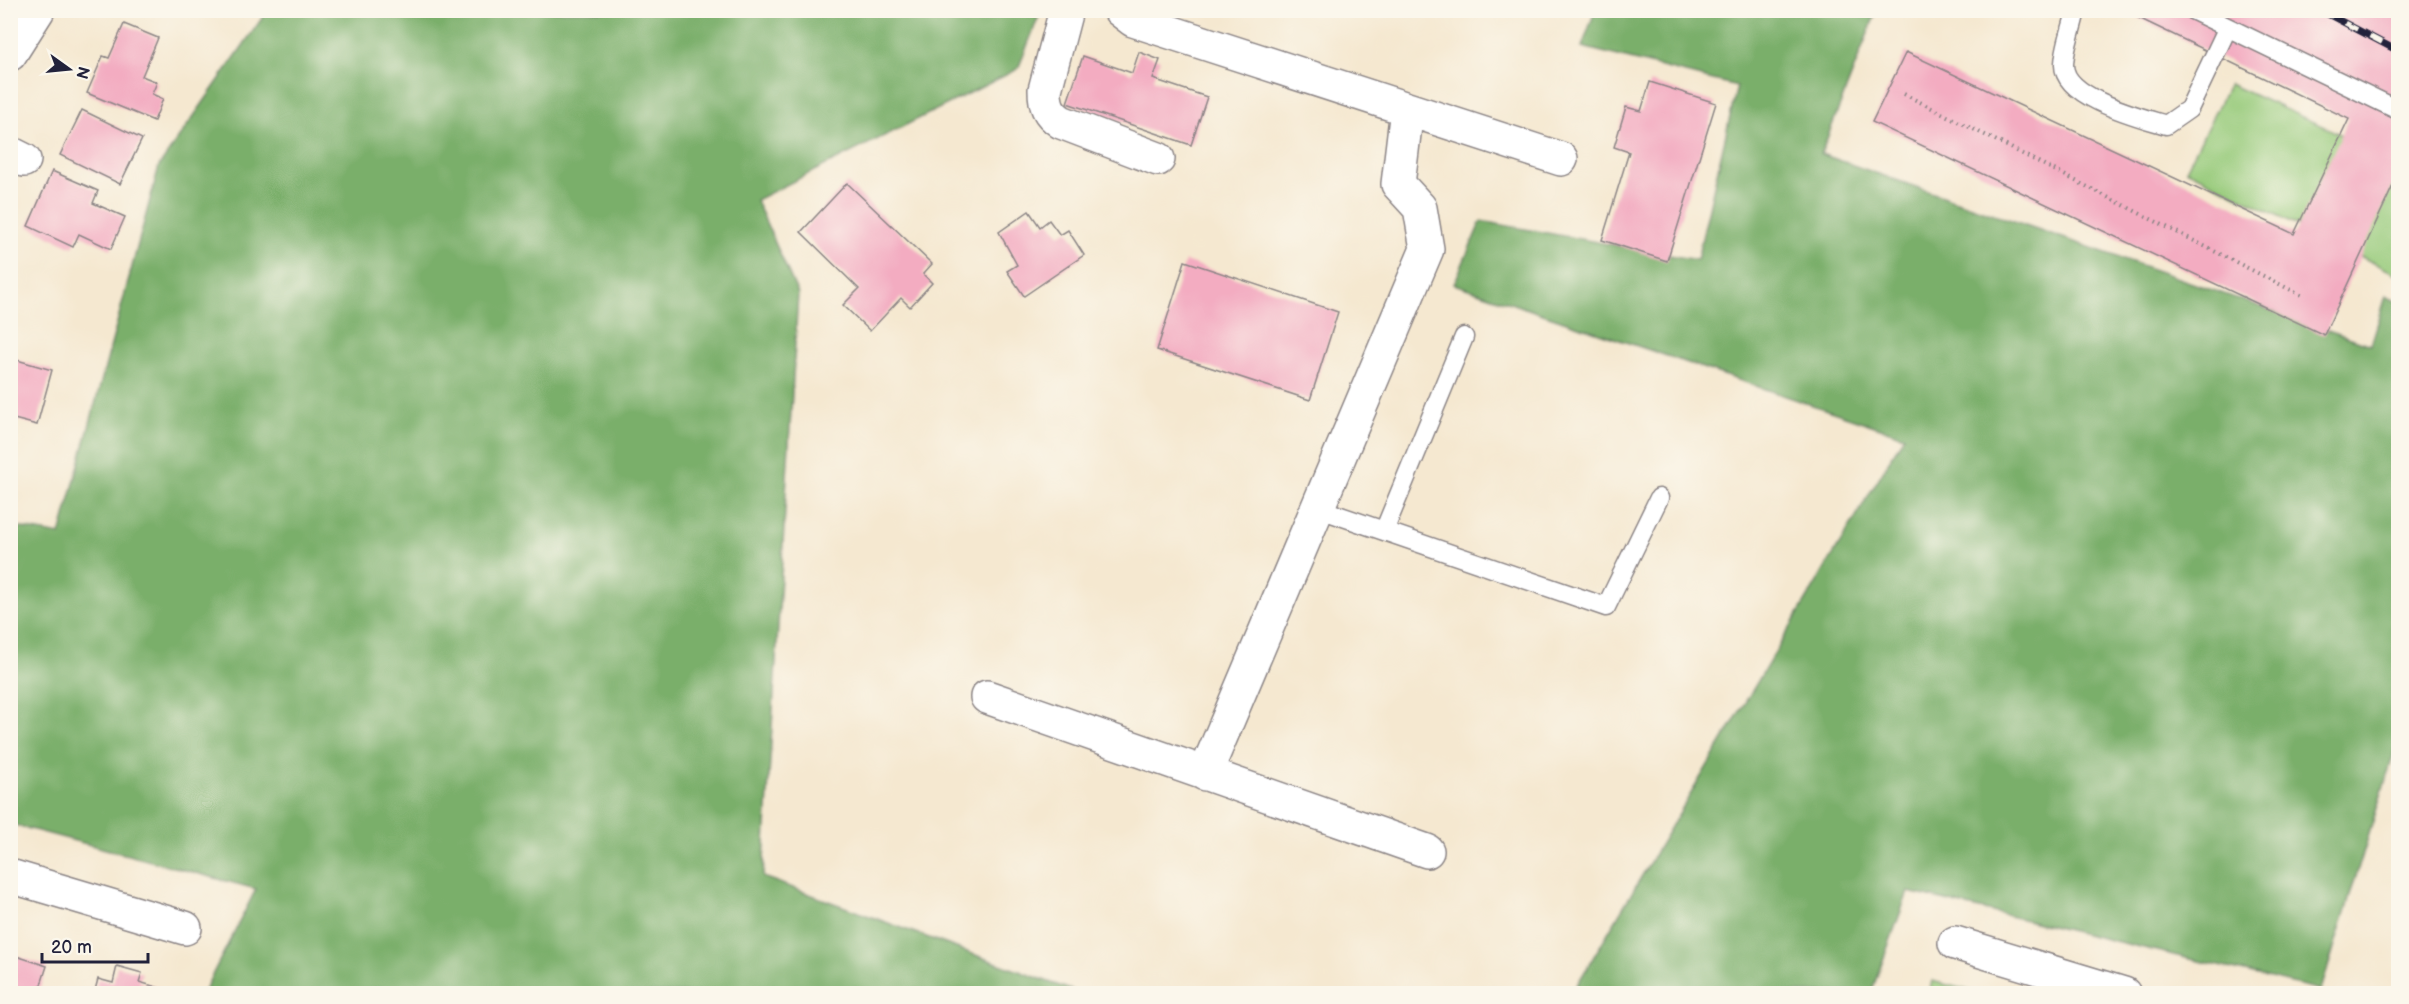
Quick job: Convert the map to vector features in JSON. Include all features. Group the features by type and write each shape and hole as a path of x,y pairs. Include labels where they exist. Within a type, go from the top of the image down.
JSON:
{"street":[{"path":"10,54 38,10"},
{"path":"1066,10 1045,90 1045,103 1050,114 1061,122 1158,159"},
{"path":"1120,10 1133,20 1561,159"},
{"path":"1205,774 1427,249 1420,208 1398,184 1407,109"},
{"path":"987,698 1427,852"},
{"path":"10,876 185,928"},
{"path":"1955,943 2124,993"}],"lane":[{"path":"2076,10 2064,66 2075,88 2125,112 2166,125 2189,109 2227,29"},
{"path":"2192,10 2227,29 2398,110"},
{"path":"1384,531 1464,337"},
{"path":"1317,508 1606,607 1659,498"}],"path":[{"path":"1904,94 2303,296"}],"green space":[{"path":"1877,10 1821,154 2371,345 2386,296 2398,302 2398,740 2321,990 1908,892 1871,993 1572,993 1904,436 1454,284 1481,221 1697,260 1737,86 1582,47 1595,11"},
{"path":"267,11 1041,11 1018,69 756,200 798,294 763,877 1079,993 203,993 256,889 11,824 11,526 60,535 159,166"},
{"path":"2229,84 2398,160 2398,275 2186,170"},
{"path":"1932,981 1979,993 1929,993"}],"building":[{"path":"2122,10 2398,10 2398,175 2324,335 1872,122 1906,52 2294,234 2349,119"},
{"path":"124,24 158,38 142,76 157,82 152,94 163,99 154,121 87,93 103,56 109,58"},
{"path":"1139,52 1160,60 1153,79 1207,97 1191,145 1067,103 1083,56 1132,73"},
{"path":"1650,82 1716,103 1667,261 1602,240 1629,152 1614,147 1626,107 1641,111"},
{"path":"82,110 142,139 120,184 60,155"},
{"path":"52,171 98,191 93,203 125,217 111,249 79,234 73,247 28,226"},
{"path":"847,183 932,264 923,274 932,283 910,307 901,298 870,331 843,305 859,289 801,232"},
{"path":"1029,211 1040,227 1049,220 1060,235 1068,230 1084,255 1024,296 1007,271 1017,265 999,232"},
{"path":"1185,261 1338,312 1310,400 1157,350"},
{"path":"10,358 52,370 37,425 10,418"},
{"path":"10,954 47,966 38,994 10,994"},
{"path":"117,966 142,973 139,982 167,990 166,994 94,994 98,979 113,983"}],"railway":[{"path":"2320,10 2398,51"},
{"path":"2391,10 2398,15"}]}
